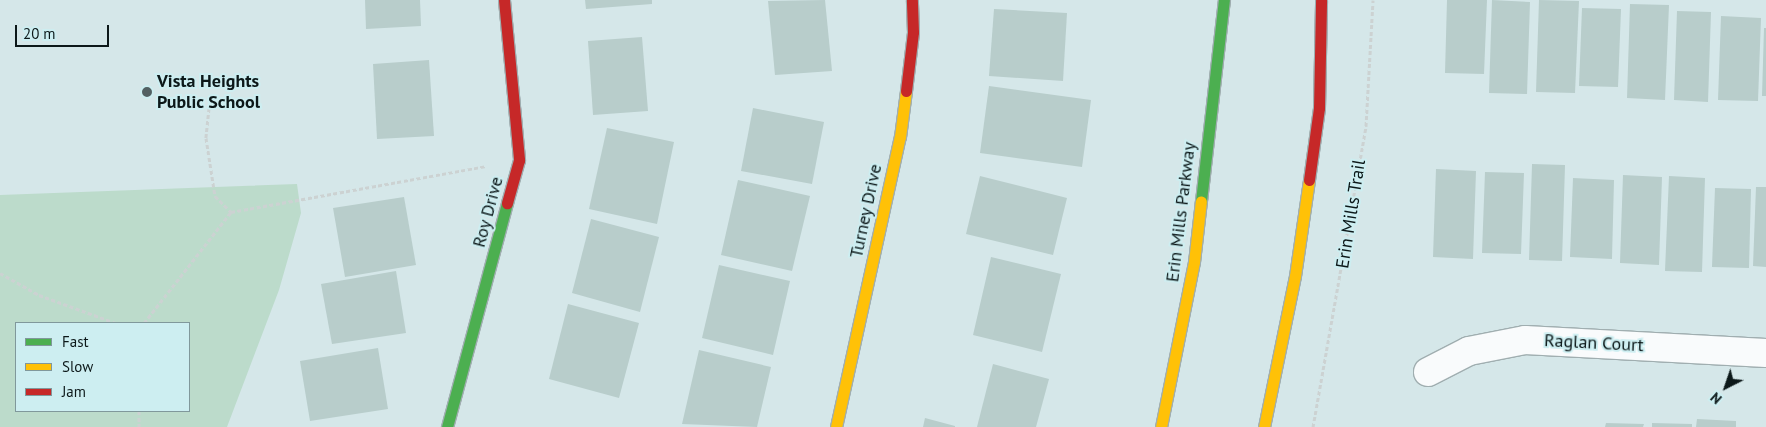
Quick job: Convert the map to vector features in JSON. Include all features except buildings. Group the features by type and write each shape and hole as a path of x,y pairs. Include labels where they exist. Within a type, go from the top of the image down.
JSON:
{"street":[{"name":"Roy Drive","path":"447,427 519,160 504,0"},
{"name":"Turney Drive","path":"836,427 900,137 913,32 912,0"},
{"name":"Erin Mills Parkway","path":"1161,427 1194,262 1224,0"},
{"path":"1264,427 1295,276 1319,108 1321,0"},
{"name":"Raglan Court","path":"1428,372 1469,351 1525,340 1766,353"}],"path":[{"name":"Erin Mills Trail","path":"1313,427 1366,126 1373,0"},
{"path":"209,108 206,138 215,196 231,212"},
{"path":"145,322 231,212 519,160"},
{"path":"0,273 40,295 113,322"},
{"path":"138,412 139,427"}],"green space":[{"path":"297,184 301,213 279,290 227,427 0,427 0,195"}],"traffic: fast":[{"path":"1201,201 1224,0"},
{"path":"447,427 507,203"}],"traffic: slow":[{"path":"836,427 900,137 906,91"},
{"path":"1264,427 1295,276 1309,180"},
{"path":"1161,427 1194,262 1201,201"}],"traffic: jam":[{"path":"504,0 519,160 507,203"},
{"path":"906,91 913,32 912,0"},
{"path":"1309,180 1319,108 1321,0"}],"place":[{"name":"Vista Heights Public School","path":"147,92"}]}
